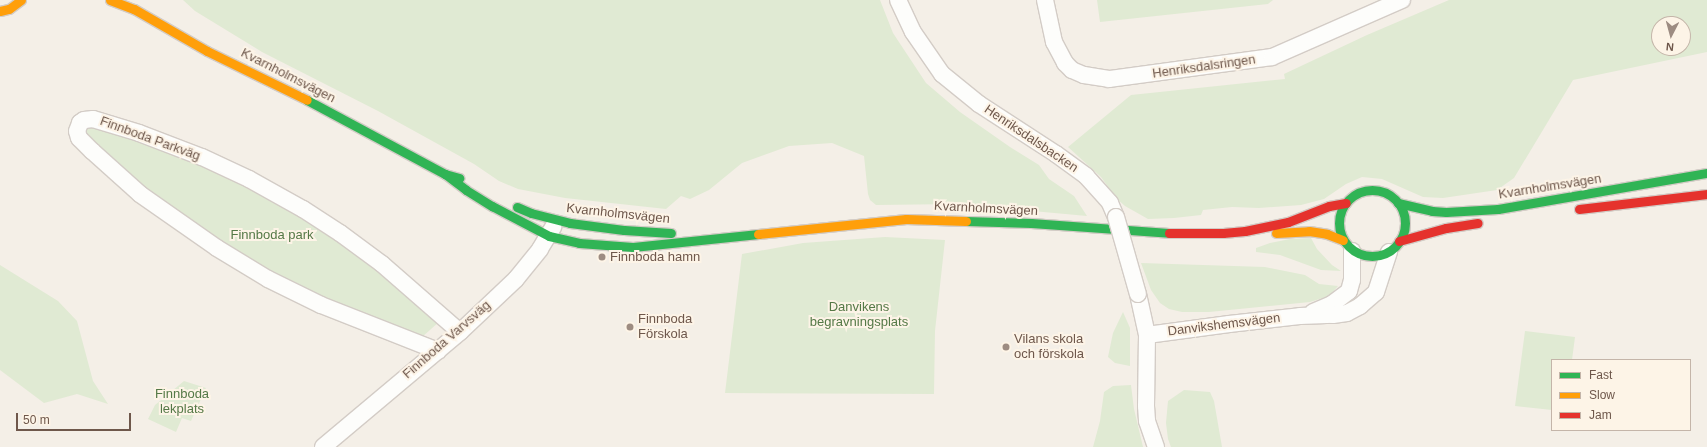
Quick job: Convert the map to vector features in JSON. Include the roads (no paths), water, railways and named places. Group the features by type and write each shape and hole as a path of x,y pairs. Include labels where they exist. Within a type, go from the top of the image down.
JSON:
{"street":[{"name":"Henriksdalsbacken","path":"898,0 913,32 942,74 979,104 1056,154 1086,176 1110,203 1116,217 1138,294 1147,335"},
{"name":"Henriksdalsringen","path":"1045,0 1054,42 1065,63 1072,70 1084,75 1109,79 1272,57 1402,0"},
{"name":"Kvarnholmsvägen","path":"115,1 445,174 478,186"},
{"name":"Finnboda Parkväg","path":"438,351 321,305 268,280 217,248 140,194 92,151 78,138 77,131 80,123 84,120 93,119 139,133 202,157 249,179 303,209 340,233 382,264 460,332"},
{"name":"Kvarnholmsvägen","path":"1245,231 1267,225 1288,222 1329,206 1346,203 1352,196 1363,191 1376,190 1388,195 1398,202 1432,211 1446,212 1498,209 1707,173"},
{"name":"Kvarnholmsvägen","path":"445,174 466,190 492,206 549,236 579,243 633,247 726,236 906,219 1031,223 1152,233 1245,231 1266,234 1309,231 1327,234 1348,245 1363,256 1375,256 1394,247 1446,228 1489,222"},
{"name":"Kvarnholmsvägen","path":"1568,211 1707,194"},
{"path":"1394,247 1404,231 1405,221 1403,211 1398,202"},
{"name":"Kvarnholmsvägen","path":"510,203 531,213 556,220 624,230 726,236"},
{"path":"1346,203 1339,219 1339,228 1348,245"},
{"name":"Finnboda Varvsväg","path":"324,447 460,332 516,278 549,236 556,220"},
{"name":"Danvikshemsvägen","path":"1300,316 1332,304 1349,291 1352,280 1348,245"},
{"name":"Danvikshemsvägen","path":"1147,335 1300,316 1333,316 1347,312 1360,306 1376,292 1394,247"},
{"path":"1147,335 1146,406 1150,433 1156,447"}],"place":[{"name":"Finnboda hamn","path":"602,257"},
{"name":"Finnboda Förskola","path":"630,327"},
{"name":"Vilans skola och förskola","path":"1006,347"}],"park label":[{"name":"Finnboda park","path":"272,235"},
{"name":"Danvikens begravningsplats","path":"859,316"},
{"name":"Finnboda lekplats","path":"182,402"}]}
